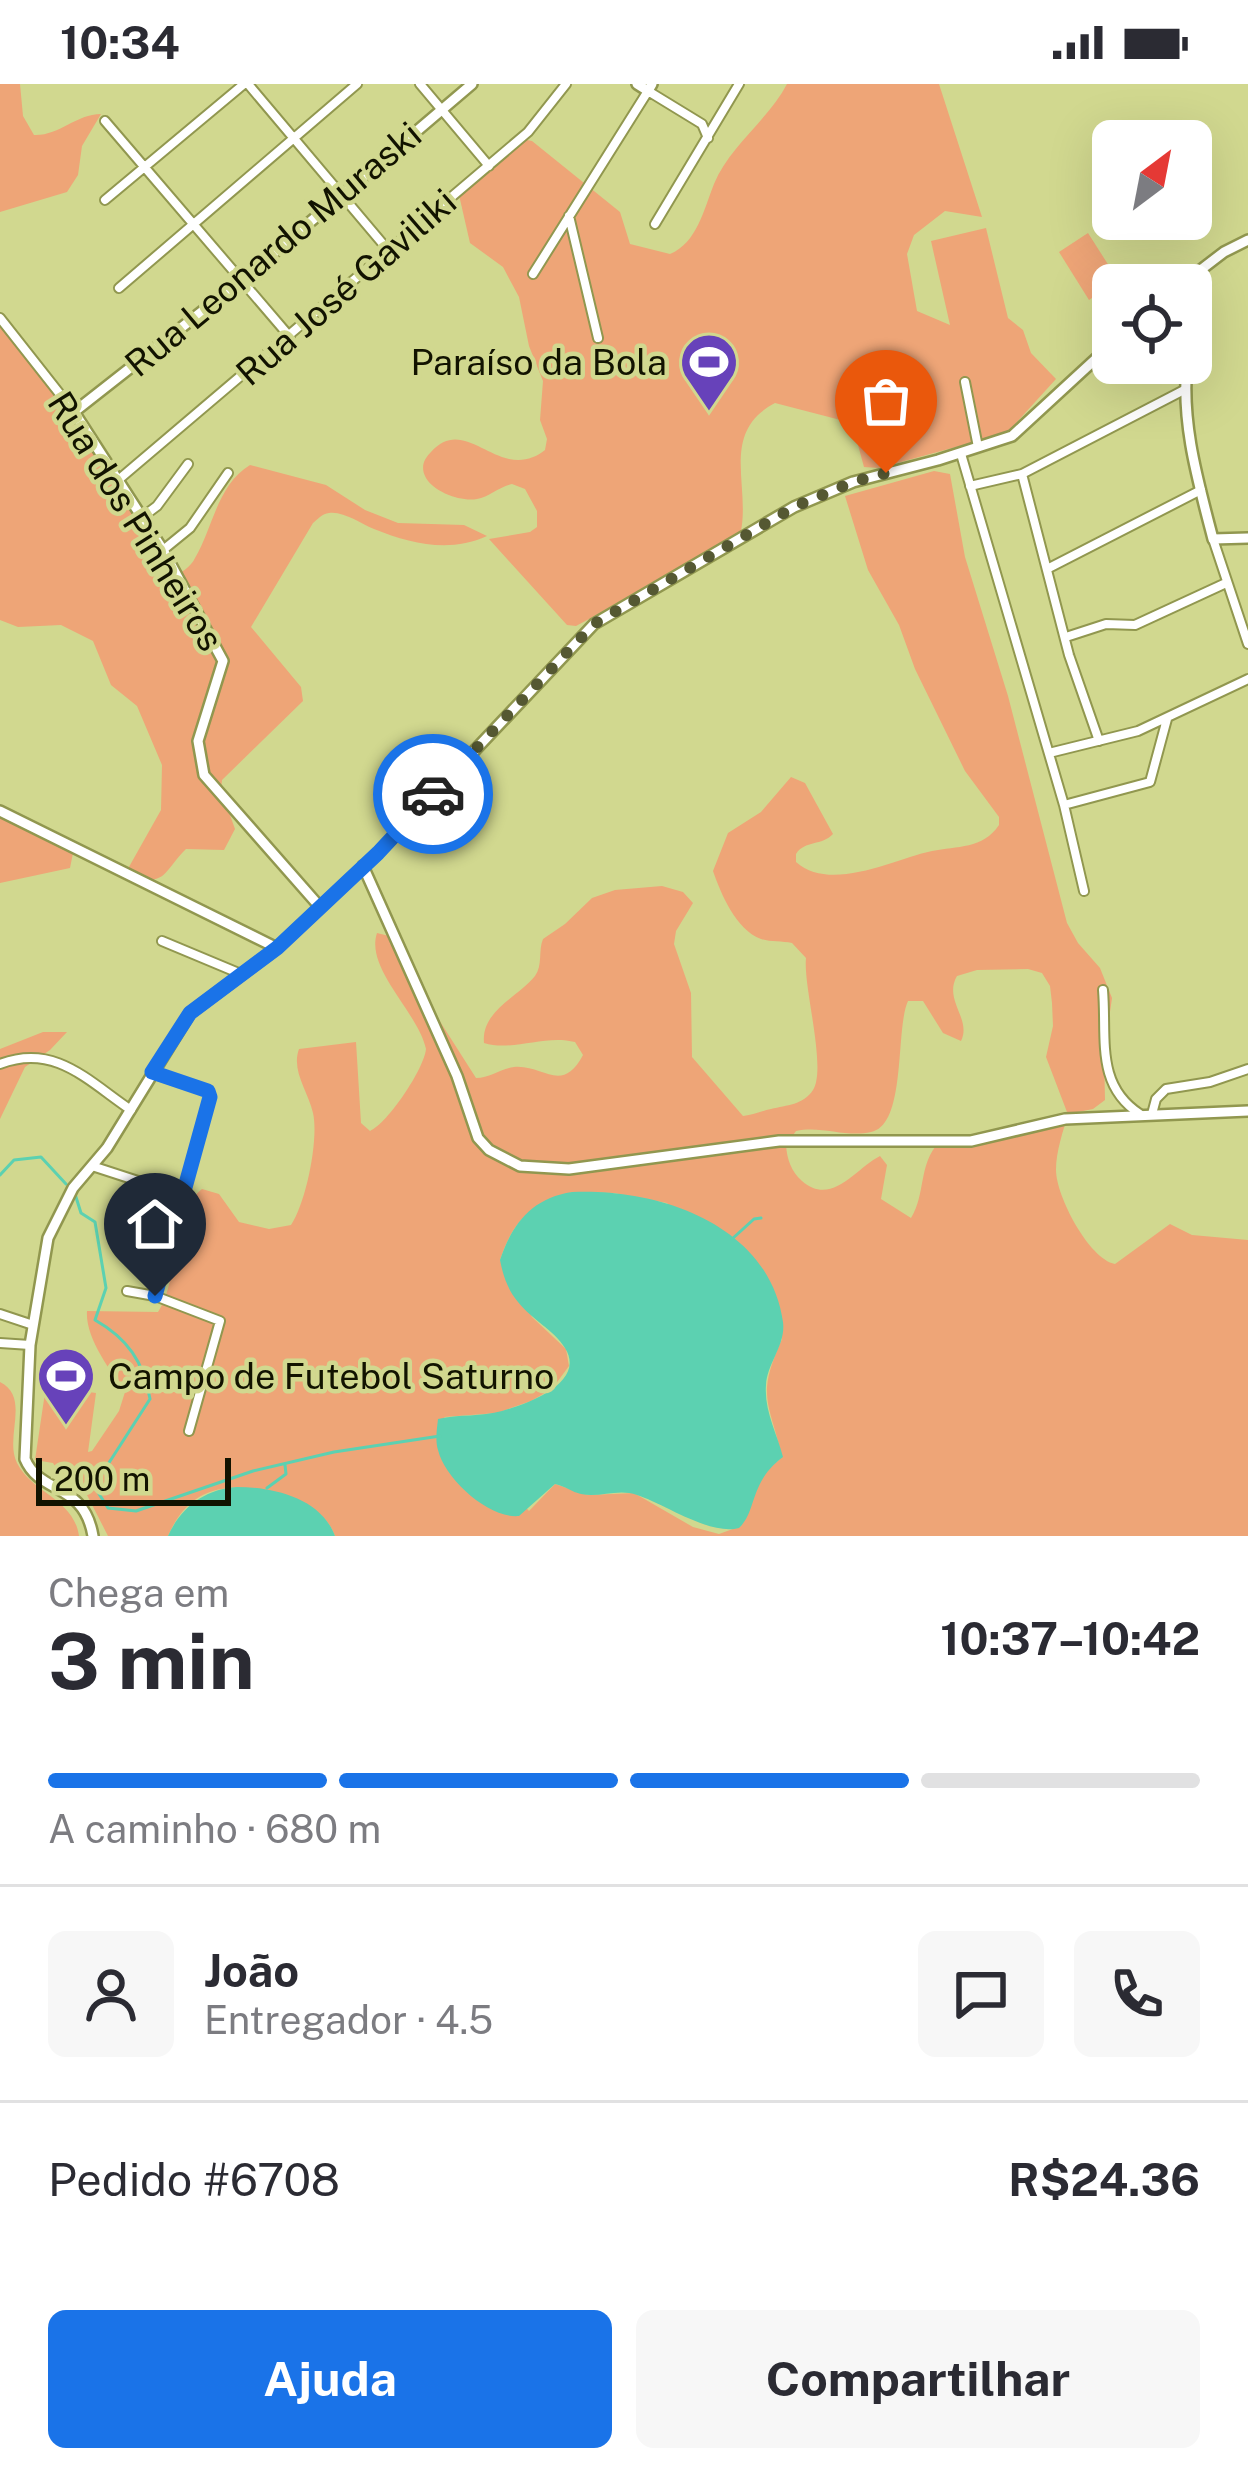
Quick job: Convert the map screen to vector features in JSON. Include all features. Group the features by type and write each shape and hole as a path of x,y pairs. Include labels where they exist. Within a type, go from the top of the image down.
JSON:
{"street":[{"path":"105,200 246,84 388,250"},
{"path":"119,287 357,84"},
{"path":"420,84 489,166"},
{"name":"Rua Leonardo Muraski","path":"74,412 242,280 472,84"},
{"name":"Rua José Gaviliki","path":"117,481 528,132 566,84"},
{"path":"637,84 650,87 702,124 708,138"},
{"path":"655,224 740,84"},
{"path":"533,274 650,87"},
{"path":"105,121 290,337"},
{"path":"569,214 598,338"},
{"path":"1210,264 1248,240"},
{"name":"Rua dos Pinheiros","path":"0,318 74,412 163,550 224,661 197,741 204,775 320,907"},
{"path":"93,1536 84,1508 73,1496 29,1470 25,1460 30,1345 48,1238 74,1188 131,1110 190,1013 277,948 363,866 594,624 794,507 853,482 1012,436 1092,362"},
{"path":"965,382 979,448"},
{"path":"1185,384 1191,452 1226,583 1248,644"},
{"path":"970,486 1022,474 1184,390"},
{"path":"961,454 1064,805 1084,891"},
{"path":"140,519 157,506 188,464"},
{"path":"163,550 190,528 228,473"},
{"path":"1022,474 1099,741"},
{"path":"1047,569 1201,490"},
{"path":"1213,539 1248,538"},
{"path":"1066,637 1106,624 1135,625 1226,583"},
{"path":"1049,753 1138,730 1248,679"},
{"path":"1064,805 1150,782 1167,717"},
{"path":"0,812 277,948"},
{"path":"363,866 457,1076 478,1138 489,1150 520,1166 569,1169 765,1141 971,1141 1065,1119 1248,1111"},
{"path":"162,940 241,974"},
{"path":"1103,990 1105,1060 1115,1095 1146,1114"},
{"path":"0,1064 38,1056 60,1061 131,1110"},
{"path":"1146,1114 1166,1089 1210,1082 1248,1069"},
{"path":"152,1072 210,1094 155,1296"},
{"path":"92,1166 181,1195"},
{"path":"127,1291 155,1296 220,1321 189,1431"},
{"path":"0,1314 33,1325"},
{"path":"0,1343 30,1345"}],"shaded area":[{"path":"0,84 20,84 23,116 34,135 101,114 82,146 78,175 67,192 0,212"},
{"path":"787,84 939,84 982,217 945,211 914,235 907,254 917,311 950,325 931,241 986,228 1008,318 1023,330 1031,353 1056,379 1007,433 879,468 864,467 852,423 775,403 758,415 742,444 741,531 589,619 567,625 489,539 537,527 537,511 525,489 512,484 481,498 463,499 435,488 423,470 429,455 450,440 519,460 545,450 547,439 540,420 543,381 529,346 519,297 503,267 470,243 459,195 522,139 532,141 620,212 630,244 670,254 693,234 721,171"},
{"path":"1088,233 1108,264 1092,264 1089,300 1059,252"},
{"path":"0,314 69,409 173,578 193,561 223,495 250,465 326,485 365,510 398,523 464,525 487,536 459,544 430,544 388,534 341,514 327,514 313,523 251,627 301,687 303,701 222,780 235,829 224,850 186,849 156,879 125,874 161,810 162,765 137,706 111,685 93,641 61,625 18,627 0,620"},
{"path":"934,471 950,474 965,557 1008,696 1067,923 1100,968 1112,998 1104,1054 1105,1100 1093,1109 1068,1114 1057,1156 1057,1181 1076,1225 1095,1251 1115,1264 1170,1224 1192,1235 1248,1240 1248,1536 335,1536 323,1517 306,1506 237,1488 220,1489 191,1503 168,1536 108,1536 87,1495 60,1475 53,1463 35,1460 46,1386 96,1393 88,1452 92,1451 119,1411 125,1392 94,1343 87,1311 158,1312 186,1213 202,1189 219,1194 239,1222 269,1229 291,1225 306,1187 314,1138 313,1113 297,1065 299,1049 356,1042 361,1123 370,1131 395,1107 426,1049 378,961 377,933 397,944 418,987 476,1078 514,1067 560,1076 583,1055 575,1042 484,1043 488,1022 537,972 543,939 592,898 615,890 662,886 683,892 693,903 676,931 674,944 691,993 692,1057 743,1116 794,1104 813,1090 817,1064 806,958 792,943 752,934 731,910 713,871 728,833 761,812 791,777 805,783 833,834 796,854 796,862 810,871 863,871 977,842 999,825 999,817 965,771 899,625 868,570 845,496","holes":["977,970 1042,973 1050,986 1053,1026 1046,1057 1067,1112 939,1142 928,1160 911,1218 881,1199 887,1165 880,1156 834,1188 813,1188 798,1177 786,1145 796,1131 862,1133 882,1126 895,1095 908,1001 923,1001 943,1033 961,1041 963,1025 953,993 957,976","572,1192 614,1193 667,1203 782,1339 767,1387 782,1457 762,1475 741,1526 719,1534 693,1527 634,1493 588,1495 555,1484 529,1511 444,1417 497,1413 531,1401 552,1389 569,1366 566,1349 532,1317 500,1260 518,1223 545,1203"]},
{"path":"0,805 74,848 70,868 0,883"},
{"path":"43,1032 67,1032 25,1067 0,1119 0,1049"},
{"path":"0,1382 14,1398 17,1463 69,1513 79,1536 0,1536"}],"water":[{"path":"572,1192 639,1197 704,1219 733,1237 756,1260 773,1288 783,1330 766,1395 783,1457 764,1476 739,1528 701,1523 630,1493 588,1495 555,1484 519,1516 507,1515 470,1495 442,1461 438,1419 512,1408 551,1390 568,1372 565,1348 514,1297 500,1260 526,1215 546,1200"},
{"path":"237,1487 294,1497 319,1512 335,1536 168,1536 195,1501"}],"waterway":[{"path":"0,1175 14,1160 41,1157 66,1184"},
{"path":"75,1194 81,1213 95,1222 106,1288 95,1320 132,1352 150,1399 94,1486 108,1508 136,1511 253,1471 334,1452 440,1436"},
{"path":"732,1239 761,1218"},
{"path":"267,1488 286,1474 285,1465"}],"way so far":[{"path":"433,794 594,624 794,507 886,473"}],"place":[{"name":"Paraíso da Bola","path":"709,413"},
{"name":"Campo de Futebol Saturno","path":"66,1427"}],"route":[{"path":"155,1296 210,1097 208,1091 152,1072 190,1013 277,948 433,794"}]}
